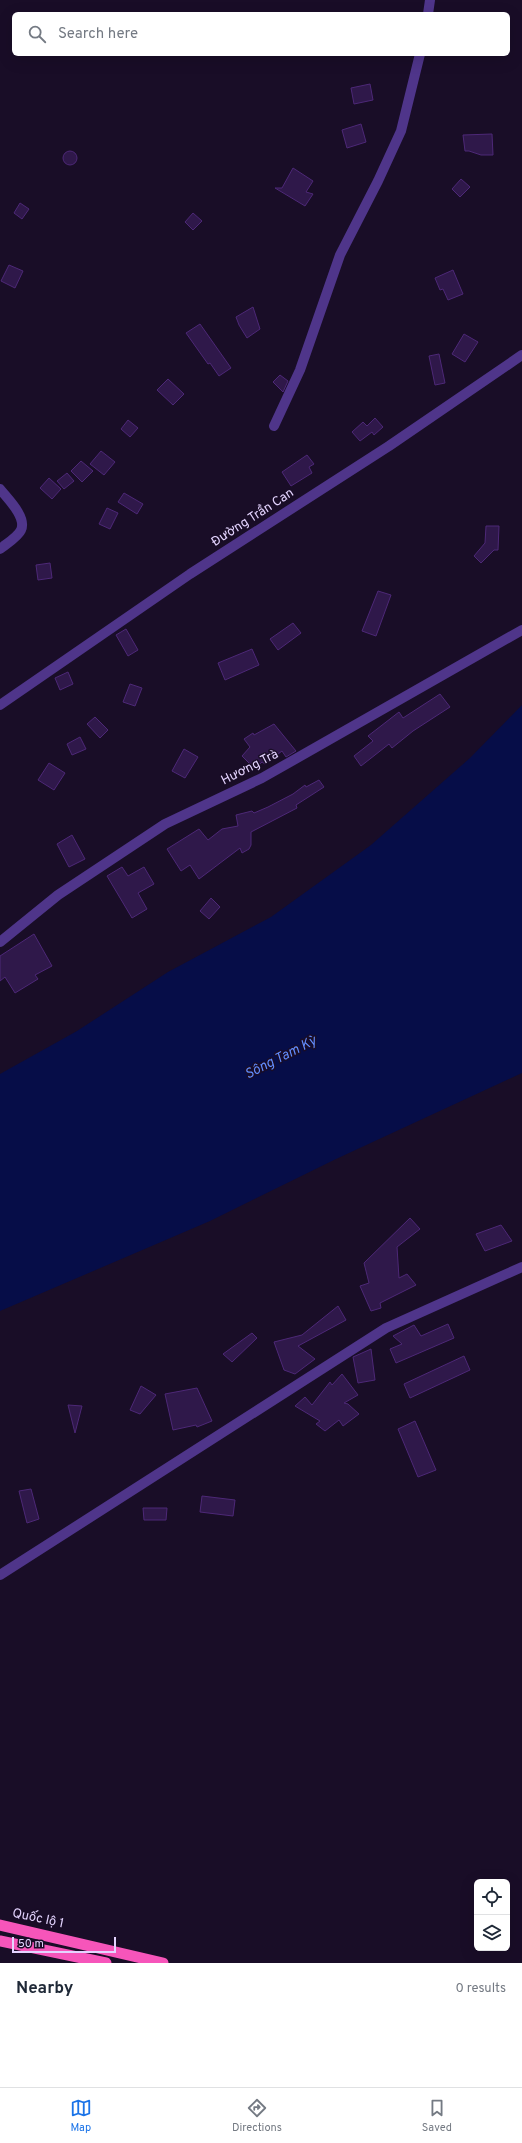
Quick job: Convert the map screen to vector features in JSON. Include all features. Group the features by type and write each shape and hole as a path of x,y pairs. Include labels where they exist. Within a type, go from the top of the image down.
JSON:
{"highway":[{"name":"Quốc lộ 1","path":"0,1925 164,1963"},
{"path":"0,1941 106,1963"}],"street":[{"path":"428,12 430,0"},
{"path":"274,426 300,370 340,255 378,182 401,131 420,56"},
{"name":"Đường Trần Can","path":"0,705 190,574 389,446 522,355"},
{"path":"0,489 21,518 22,524 18,534 0,549"},
{"name":"Hương Trà","path":"0,942 58,894 165,824 262,778 522,630"},
{"path":"0,1575 386,1328 522,1267"}],"water":[{"name":"Sông Tam Kỳ","path":"522,705 522,1073 336,1159 210,1221 0,1311 0,1074 77,1031 168,972 271,917 371,845 470,758"}],"building":[{"path":"370,84 373,100 354,104 351,88"},
{"path":"361,124 366,142 347,148 342,130"},
{"path":"492,134 493,155 481,155 465,151 463,135"},
{"path":"67,151 73,151 77,155 77,161 73,165 67,165 63,161 63,155"},
{"path":"293,168 313,181 306,192 313,194 305,206 275,188 282,188"},
{"path":"461,179 470,187 460,197 452,189"},
{"path":"20,203 29,209 22,219 14,213"},
{"path":"193,213 202,221 193,230 185,222"},
{"path":"9,265 23,271 15,288 1,281"},
{"path":"453,270 463,294 448,300 443,289 440,290 435,278"},
{"path":"253,307 260,329 247,338 236,317"},
{"path":"200,324 231,368 219,376 210,363 208,364 186,333"},
{"path":"464,334 478,342 465,362 452,354"},
{"path":"439,354 445,383 435,385 429,356"},
{"path":"280,375 288,381 283,392 273,382"},
{"path":"168,379 184,394 173,405 157,390"},
{"path":"375,418 383,427 374,435 372,432 360,441 352,432 363,422 367,426"},
{"path":"128,420 138,428 130,437 121,429"},
{"path":"101,451 115,462 104,475 90,464"},
{"path":"307,455 314,464 309,467 312,473 291,486 282,472"},
{"path":"81,461 93,471 82,482 71,471"},
{"path":"67,473 74,481 64,489 57,481"},
{"path":"49,478 61,489 52,499 40,488"},
{"path":"124,493 143,504 137,514 118,502"},
{"path":"107,508 118,513 110,529 99,524"},
{"path":"486,526 499,526 498,550 494,550 481,563 474,556 485,543"},
{"path":"50,563 52,578 38,580 36,565"},
{"path":"378,591 391,595 376,636 362,631"},
{"path":"293,623 301,633 278,650 270,639"},
{"path":"126,629 138,650 128,656 116,635"},
{"path":"252,649 259,665 225,680 218,663"},
{"path":"68,672 73,684 60,690 55,678"},
{"path":"130,684 142,688 135,706 123,702"},
{"path":"440,694 450,707 413,731 392,748 389,744 361,766 354,756 373,741 368,736 399,712 403,718"},
{"path":"95,717 108,730 100,738 87,724"},
{"path":"274,724 296,751 286,757 282,751 265,764 262,762 255,769 242,756 250,747 244,739 253,733 254,735"},
{"path":"80,737 86,749 72,755 67,744"},
{"path":"184,749 198,757 185,778 172,771"},
{"path":"49,763 65,773 54,790 38,780"},
{"path":"319,780 324,787 296,805 297,808 251,832 251,845 249,849 242,853 240,848 199,879 190,865 181,871 167,849 199,829 208,840 222,829 238,826 236,815 252,811 254,813 293,794 305,785 306,787"},
{"path":"72,835 85,859 69,867 57,844"},
{"path":"122,867 128,876 144,867 154,884 138,893 147,909 132,918 107,876"},
{"path":"211,898 220,907 209,919 200,911"},
{"path":"34,934 52,966 35,975 38,979 15,993 5,977 0,981 0,956"},
{"path":"410,1218 420,1229 397,1247 399,1278 407,1274 416,1285 380,1303 381,1308 371,1311 360,1286 369,1283 364,1263"},
{"path":"501,1225 512,1241 485,1251 476,1234"},
{"path":"338,1306 346,1320 298,1346 315,1359 295,1374 284,1370 274,1342 302,1335"},
{"path":"448,1324 454,1338 396,1363 390,1349 402,1344 393,1336 414,1325 421,1336"},
{"path":"252,1333 257,1338 232,1362 223,1354"},
{"path":"371,1349 375,1380 358,1383 353,1357"},
{"path":"464,1356 470,1370 410,1398 404,1384"},
{"path":"342,1374 358,1395 344,1403 348,1404 359,1414 343,1426 339,1420 325,1431 316,1424 320,1421 295,1406 305,1397 312,1405 330,1382 332,1385"},
{"path":"141,1386 156,1395 140,1414 130,1410"},
{"path":"197,1388 212,1421 197,1427 196,1425 173,1430 165,1394"},
{"path":"68,1405 82,1406 75,1433"},
{"path":"415,1421 436,1470 418,1477 398,1429"},
{"path":"31,1489 39,1519 27,1523 19,1491"},
{"path":"202,1496 235,1500 233,1516 200,1512"},
{"path":"143,1508 167,1508 166,1520 144,1520"}]}
